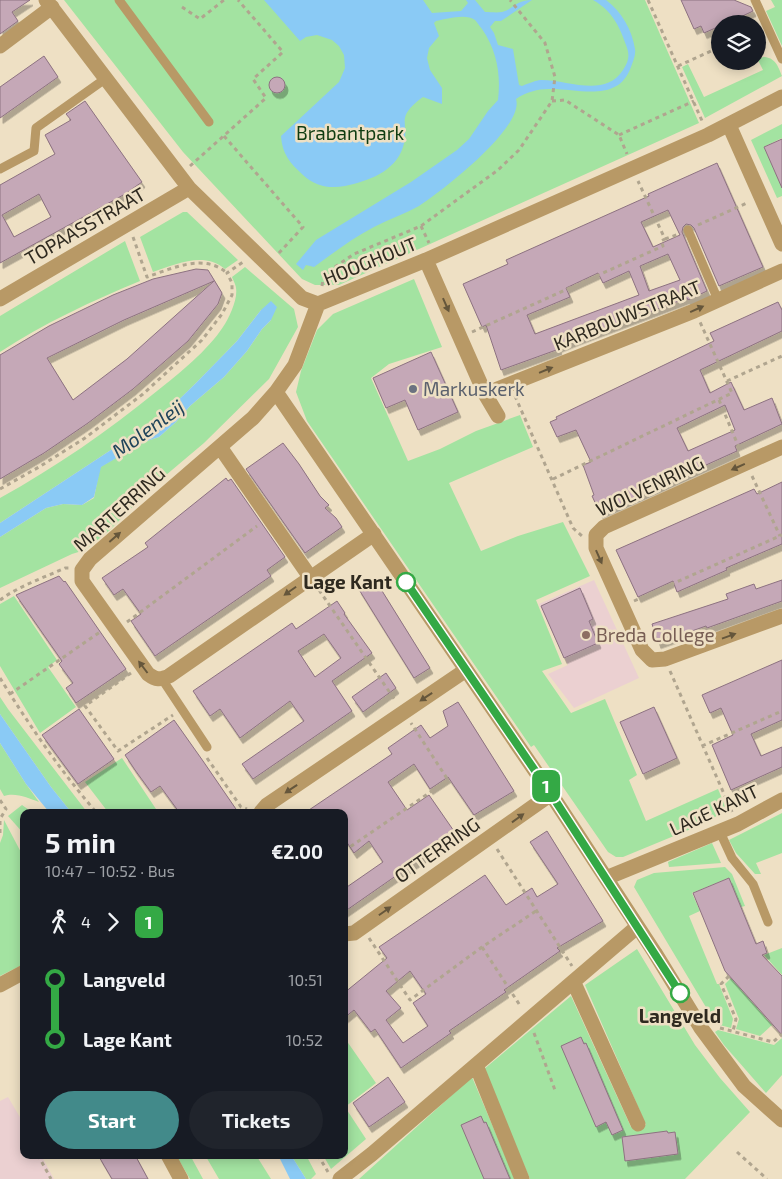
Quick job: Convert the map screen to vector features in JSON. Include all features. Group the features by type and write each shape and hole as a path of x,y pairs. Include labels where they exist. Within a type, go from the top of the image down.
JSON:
{"street":[{"path":"0,46 49,4"},
{"name":"HOOGHOUT","path":"49,4 189,188 302,298 318,304 426,260 708,135 782,96"},
{"path":"729,125 782,244"},
{"name":"TOPAASSTRAAT","path":"0,299 189,188"},
{"path":"426,260 460,338 498,416"},
{"name":"KARBOUWSTRAAT","path":"486,394 694,311 782,271"},
{"path":"318,304 295,365 276,392 551,794 702,1028 744,1086 782,1120"},
{"name":"MARTERRING","path":"162,679 155,679 141,666 82,581 82,570 90,559 253,418 276,392"},
{"path":"220,447 310,577"},
{"name":"WOLVENRING","path":"664,659 652,660 642,650 596,548 596,535 604,526 782,447"},
{"path":"162,679 374,534"},
{"path":"664,659 782,616"},
{"path":"264,809 466,670"},
{"name":"OTTERRING","path":"348,934 362,928 551,794"},
{"name":"LAGE KANT","path":"606,878 720,832 782,800"},
{"path":"340,1179 372,1154 637,927"},
{"path":"0,985 20,974"},
{"path":"577,980 638,1124"},
{"path":"476,1065 522,1179"},
{"path":"170,1159 181,1179"}],"lane":[{"path":"119,0 209,122"},
{"path":"755,0 782,59"},
{"path":"0,169 34,151 36,128 105,79"},
{"path":"688,230 718,300"},
{"path":"162,679 208,747"},
{"path":"720,832 732,858 753,884 768,922"}],"path":[{"path":"182,7 200,19 224,0"},
{"path":"180,175 266,98 253,79 283,52 238,0"},
{"path":"318,304 323,278 332,269 354,254 421,226 491,176 519,150 552,101 555,77 545,43 510,0"},
{"path":"648,0 708,135"},
{"path":"678,66 711,51"},
{"path":"552,101 565,100 619,135 665,239"},
{"path":"619,135 694,101"},
{"path":"224,136 303,227 267,265"},
{"path":"460,338 663,246 661,241 761,196"},
{"path":"0,489 39,468 85,438 143,394 202,340 222,314 232,295 232,283 227,273 220,267 208,262 187,264 147,277 128,224"},
{"path":"227,273 256,254"},
{"path":"553,479 732,393 694,311"},
{"path":"727,381 782,356"},
{"path":"510,384 573,528 596,548"},
{"path":"10,694 114,627 268,518"},
{"path":"622,607 782,535"},
{"path":"0,600 65,568 82,570"},
{"path":"664,659 738,824"},
{"path":"141,666 85,706 118,751 175,714"},
{"path":"0,678 42,743 93,809"},
{"path":"702,746 782,711"},
{"path":"0,800 6,809 0,820 0,834"},
{"path":"490,838 577,980"},
{"path":"362,928 410,1000 475,952 536,911"},
{"path":"729,976 721,984 736,1019 733,1031"},
{"path":"702,1028 717,1027 773,1042 782,1034"},
{"path":"737,1152 767,1179"},
{"path":"40,1159 51,1179"},
{"path":"320,1159 332,1179"}],"shaded area":[{"name":"Breda College","path":"594,580 639,678 574,708 548,674 568,665 539,604"},
{"path":"8,1097 20,1117 20,1159 43,1159 54,1179 0,1179 0,1101"}],"green space":[{"name":"Brabantpark","path":"64,0 645,0 699,123 339,285 315,285 302,279 183,152"},
{"path":"771,0 782,0 782,46 766,11 775,7"},
{"path":"766,57 773,60 782,76 705,118 682,67 688,64 704,97 766,70"},
{"path":"782,124 782,138 764,147 782,188 782,196 777,198 751,140"},
{"path":"183,212 187,212 238,260 225,269 217,264 199,260 180,263 153,272 140,237"},
{"path":"125,241 140,281 68,313 0,352 0,316"},
{"path":"245,267 294,309 298,327 269,379 204,443 153,486 110,530 85,550 72,554 0,588 0,537 46,508 63,504 82,505 94,498 100,467 144,442 159,437 190,406 224,377 271,320 261,310 237,341 161,417 0,523 0,498 41,474 101,434 193,361 217,336 225,323 236,297 236,287 232,277"},
{"path":"414,279 442,347 389,364 371,378 408,461 440,449 476,431 520,415 533,447 449,483 481,551 518,536 563,522 590,576 536,600 562,664 542,671 571,713 605,699 637,775 629,780 646,821 718,789 727,810 703,824 623,857 616,857 608,852 534,745 531,747 307,421 296,392 301,371 317,330 333,314"},
{"path":"14,596 57,660 48,667 76,707 40,733 0,666 0,604"},
{"path":"0,697 85,809 69,809 0,714"},
{"path":"0,743 39,802 17,795 4,796 0,789"},
{"path":"122,758 156,809 106,809 85,782"},
{"path":"22,805 28,809 20,809 20,830 8,816"},
{"path":"782,813 782,853 756,863 761,874 755,874 736,853 729,840"},
{"path":"4,820 20,850 20,966 0,976 0,843 3,835"},
{"path":"712,843 721,863 669,867 668,862"},
{"path":"725,867 732,874 745,906 741,907 729,878 692,893 700,911 689,916 733,1019 731,1028 716,1024 634,887 637,880 654,873"},
{"path":"782,948 782,975 764,955"},
{"path":"637,949 695,1045 720,1078 750,1112 685,1179 530,1179 483,1070 571,996 631,1127 646,1125 585,985"},
{"path":"731,978 772,1025 760,1036 736,1029 739,1019 725,984"},
{"path":"718,1030 774,1045 782,1038 782,1075 766,1093 724,1045 715,1032"},
{"path":"348,1043 376,1083 348,1105"},
{"path":"472,1077 515,1179 359,1179"},
{"path":"348,1112 366,1139 348,1154"},
{"path":"178,1159 192,1159 203,1179 190,1179"},
{"path":"207,1159 258,1159 271,1179 219,1179"},
{"path":"294,1159 308,1159 316,1174 311,1179 306,1179"},
{"path":"325,1159 343,1159 331,1169"}],"water":[{"path":"264,0 423,0 432,13 461,11 468,3 466,0 475,0 485,12 502,12 522,1 532,0 501,21 495,21 490,27 498,45 513,49 519,85 522,86 540,80 551,80 584,86 596,86 606,84 615,79 627,64 628,58 628,52 621,31 614,19 600,4 593,0 606,0 617,10 625,22 631,35 635,54 625,79 617,86 607,90 596,92 545,89 536,90 516,99 515,111 508,126 479,158 445,187 419,206 366,231 314,267 306,265 303,270 296,264 316,240 411,182 457,150 469,139 498,100 499,81 497,63 487,37 475,20 461,17 436,21 434,23 439,36 429,48 427,58 430,70 442,88 442,104 423,97 414,104 406,116 405,139 399,156 394,163 380,174 354,184 339,187 322,186 312,182 298,171 285,153 281,136 339,82 345,68 344,55 339,46 332,40 317,35 306,37 300,41"},
{"name":"Molenleij","path":"271,301 277,307 271,320 224,377 190,406 159,437 144,442 101,467 94,497 82,505 63,504 46,508 0,537 0,523 161,417 237,341 261,310"},
{"path":"0,714 69,809 47,809 26,784 0,743"},
{"path":"280,1159 294,1159 306,1179 290,1179"}],"building":[{"path":"0,0 30,0 12,12 18,21 0,34"},
{"path":"681,0 734,0 751,7 753,11 745,15 711,15 711,30 704,33 701,26 694,29"},
{"path":"44,56 58,77 0,118 0,87"},
{"path":"274,77 280,77 285,82 283,91 274,93 269,88 269,82"},
{"path":"85,101 142,182 125,194 0,263 0,185 55,154 45,135 71,120 66,114","holes":["39,194 51,217 14,237 2,215"]},
{"path":"782,139 782,188 764,147"},
{"path":"717,163 763,267 719,286 694,228 686,224 682,232 707,291 688,300 687,298 501,370 486,325 482,327 463,284 508,264 506,260 649,196 648,194","holes":["668,210 680,235 653,247 641,222","668,254 680,280 649,291 640,266","629,271 639,295 535,334 527,315 570,297 566,288 598,273 603,283"]},
{"path":"196,269 208,270 222,293 218,304 188,341 133,389 44,453 0,479 0,355 49,326 113,295 153,279","holes":["214,281 127,359 73,400 47,358 124,320"]},
{"path":"778,302 782,310 782,331 700,370 710,393 731,382 744,410 772,398 782,424 735,446 737,451 600,513 592,496 594,495 583,465 591,462 576,430 557,437 550,422 557,419 556,417 714,341 710,333","holes":["725,405 735,430 688,451 677,428"]},
{"name":"Markuskerk","path":"431,352 458,412 418,430 405,400 386,408 373,378"},
{"path":"283,443 320,496 329,505 325,508 336,518 342,527 305,553 246,469"},
{"path":"226,478 228,481 231,479 285,557 267,570 271,576 155,656 131,621 141,614 123,589 114,595 102,578 148,547 145,543"},
{"path":"782,482 782,544 677,592 673,581 638,597 616,550 754,489 757,494"},
{"path":"59,576 65,581 126,669 76,703 66,688 73,683 59,664 62,661 16,595"},
{"path":"374,578 430,668 414,678 358,588"},
{"path":"782,580 782,601 707,628 706,626 658,643 652,624 728,599 726,594 754,584 756,589"},
{"path":"580,588 593,619 589,621 598,643 564,658 541,606"},
{"path":"337,601 372,653 332,681 352,711 253,779 242,764 304,721 290,701 240,738 220,709 210,716 193,691 292,623 296,629","holes":["324,634 341,658 315,677 298,651"]},
{"path":"782,660 782,720 751,734 761,756 782,747 782,767 731,790 712,745 733,735 721,708 710,713 702,695"},
{"path":"386,673 396,688 363,712 352,697"},
{"path":"458,702 514,791 474,815 448,777 430,789 414,764 388,782 407,810 429,795 456,834 348,909 348,886 383,862 369,841 354,853 348,844 348,809 310,809 392,754 388,748 421,725 430,738 448,726 443,711"},
{"path":"654,707 677,758 643,774 620,722"},
{"path":"79,709 114,759 78,784 42,735"},
{"path":"174,720 236,809 177,809 160,786 151,792 125,755"},
{"path":"547,831 603,921 557,948 560,951 504,990 506,992 449,1031 451,1033 401,1068 375,1029 371,1032 354,1010 348,1015 348,990 387,958 379,947 485,875 506,905 532,888 537,897 558,884 530,842","holes":["410,971 426,994 413,1003 428,1026 403,1043 386,1020 401,1008 386,991"]},
{"path":"729,878 756,944 763,941 767,953 762,955 782,976 782,1035 725,971 693,893"},
{"path":"581,1037 584,1044 586,1043 623,1130 612,1135 606,1122 596,1127 561,1046"},
{"path":"388,1077 405,1102 369,1127 353,1103"},
{"path":"481,1116 484,1123 486,1122 510,1179 484,1179 461,1125"},
{"path":"667,1131 668,1133 675,1132 678,1154 625,1161 622,1137"},
{"path":"100,1159 137,1159 148,1179 112,1179"}],"bus line":[{"name":"1","path":"406,582 551,794 680,993"}],"place":[{"name":"Markuskerk","path":"413,389"},
{"name":"Lage Kant","path":"406,582"},
{"name":"Breda College","path":"586,635"},
{"name":"Langveld","path":"680,993"}]}
